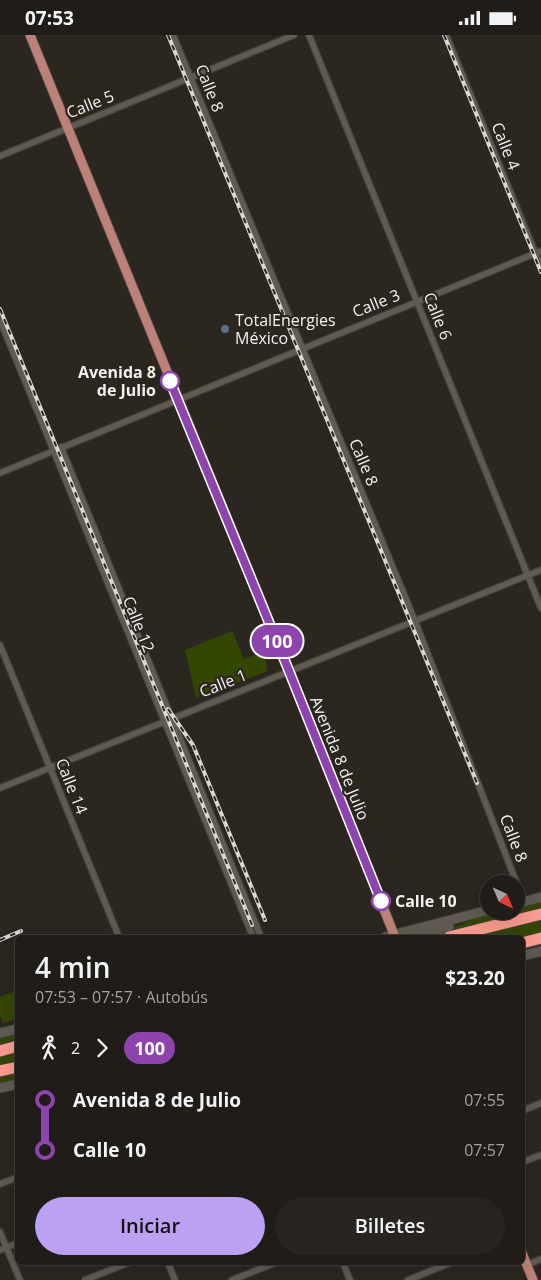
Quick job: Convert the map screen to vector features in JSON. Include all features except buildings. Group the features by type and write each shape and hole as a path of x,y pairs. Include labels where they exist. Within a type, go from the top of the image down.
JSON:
{"highway":[{"path":"457,935 541,914"},
{"path":"525,942 541,938"},
{"path":"0,1051 15,1047"},
{"path":"0,1071 15,1068"}],"main road":[{"name":"Avenida 8 de Julio","path":"30,35 289,671 390,935"},
{"path":"525,902 541,897"},
{"path":"399,935 480,913"},
{"path":"423,935 480,914"},
{"path":"525,955 541,951"},
{"path":"0,1033 15,1030"},
{"path":"0,1088 15,1085"},
{"path":"525,1260 534,1280"}],"street":[{"name":"Calle 8","path":"173,35 415,621 510,875"},
{"name":"Calle 5","path":"0,156 294,35"},
{"name":"Calle 6","path":"309,35 541,608"},
{"name":"Calle 4","path":"446,35 538,252 541,267"},
{"name":"Calle 3","path":"0,473 538,252"},
{"name":"Calle 12","path":"0,320 252,935"},
{"name":"Calle 12","path":"61,447 260,935"},
{"name":"Calle 1","path":"0,788 541,570"},
{"name":"Calle 14","path":"0,645 117,935"},
{"path":"525,1110 541,1103"},
{"path":"525,1161 541,1155"},
{"path":"0,1184 15,1178"},
{"path":"0,1232 3,1249 20,1280"},
{"path":"3,1249 15,1244"},
{"path":"527,1265 541,1259"},
{"path":"85,1280 123,1265"},
{"path":"169,1265 175,1280"},
{"path":"232,1280 270,1265"},
{"path":"344,1265 350,1280"},
{"path":"408,1280 445,1265"}],"green space":[{"path":"232,631 244,659 263,652 268,671 196,698 185,650"},
{"path":"541,901 541,909 525,913 525,905"},
{"path":"480,917 480,920 497,920 436,935 433,935"},
{"path":"541,919 541,933 525,936 474,935"},
{"path":"15,991 15,1020 3,1023 0,1015 0,997"},
{"path":"15,1032 15,1041 0,1045 0,1036"},
{"path":"15,1049 15,1062 0,1066 0,1053"},
{"path":"15,1071 15,1080 0,1084 0,1075"}],"railway":[{"path":"168,35 477,783"},
{"path":"444,35 541,272"},
{"path":"0,309 252,925"},
{"path":"168,709 193,745 265,920"},
{"path":"0,940 21,931"}],"bus line":[{"name":"100","path":"170,381 381,901"}],"place":[{"name":"TotalEnergies México","path":"225,329"},
{"name":"Avenida 8 de Julio","path":"170,381"},
{"name":"Calle 10","path":"381,901"}]}
